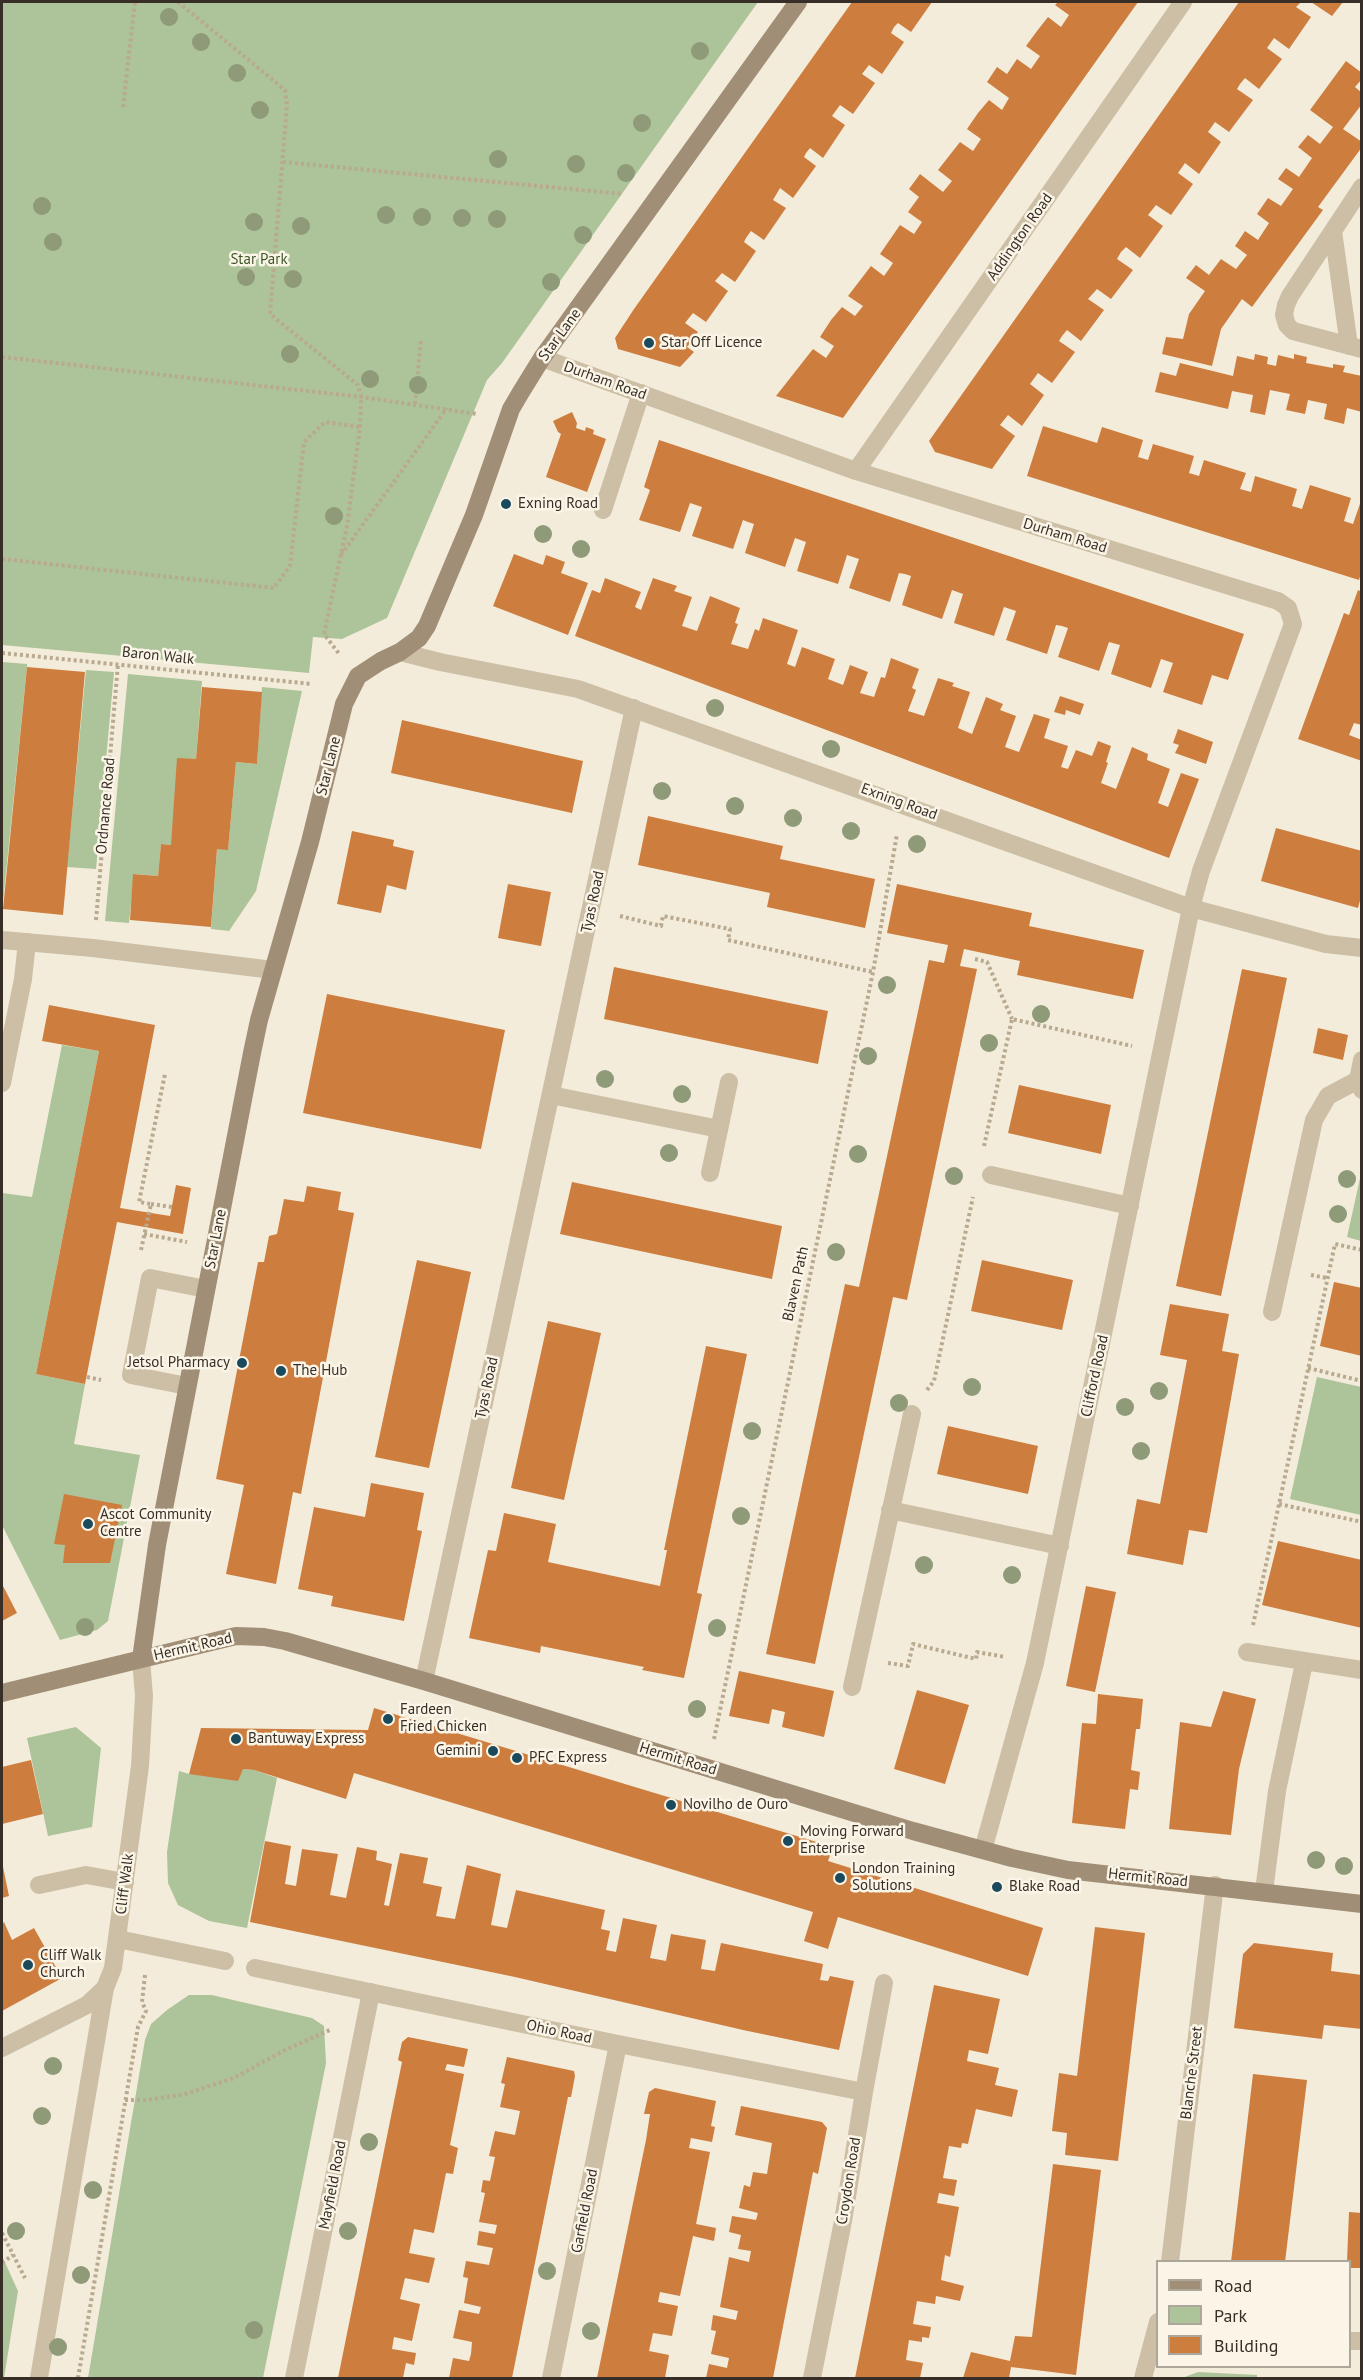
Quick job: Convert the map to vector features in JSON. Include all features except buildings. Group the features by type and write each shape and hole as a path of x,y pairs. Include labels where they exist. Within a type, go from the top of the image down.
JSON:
{"street":[{"name":"Star Lane","path":"141,1659 157,1545 252,1053 310,842 344,704 358,676 400,652 418,638 435,610 474,515 511,409 542,358 798,2"},
{"name":"Addington Road","path":"856,471 1183,2"},
{"path":"1333,231 1355,348 1293,331 1287,325 1284,315 1290,296 1362,187"},
{"name":"Durham Road","path":"542,358 856,471 1278,601 1288,608 1293,624 1201,871 1191,908"},
{"path":"603,510 641,393"},
{"name":"Exning Road","path":"400,652 578,689 903,803 1191,908 1326,944 1362,948"},
{"name":"Tyas Road","path":"424,1681 634,708"},
{"name":"Clifford Road","path":"983,1850 1035,1663 1191,908"},
{"path":"2,940 93,948 273,970"},
{"path":"2,1083 23,979 27,942"},
{"path":"1272,1312 1314,1120 1328,1096 1360,1085 1362,1060"},
{"path":"710,1173 729,1082"},
{"path":"551,1095 719,1129"},
{"path":"991,1175 1130,1206"},
{"path":"187,1386 131,1375 135,1353 150,1278 206,1289"},
{"path":"852,1687 912,1414"},
{"path":"890,1510 1060,1546"},
{"name":"Hermit Road","path":"2,1693 236,1636 285,1641 983,1850 1068,1870 1215,1885 1362,1904"},
{"path":"1247,1652 1304,1663 1362,1670"},
{"name":"Cliff Walk","path":"39,2379 105,1988 113,1968 118,1940 141,1766 144,1696 141,1659"},
{"path":"1264,1891 1277,1791 1304,1663"},
{"path":"39,1885 86,1875 125,1882"},
{"name":"Blanche Street","path":"1170,2260 1215,1885"},
{"path":"118,1940 225,1961"},
{"name":"Ohio Road","path":"255,1968 618,2044 864,2092"},
{"name":"Croydon Road","path":"812,2379 843,2221 884,1983"},
{"path":"2,2048 87,2005 105,1988"},
{"name":"Mayfield Road","path":"294,2379 371,1992"},
{"name":"Garfield Road","path":"551,2379 618,2044"},
{"path":"1143,2379 1156,2334"}],"path":[{"path":"123,107 135,2"},
{"path":"178,2 285,90 287,105 270,314 357,385 361,397 360,427 347,526 324,634 345,661"},
{"path":"283,162 623,194 651,207"},
{"path":"415,404 421,339"},
{"path":"2,357 361,397 482,415"},
{"path":"339,558 447,408"},
{"path":"2,560 274,588 290,566 304,442 325,422 360,427"},
{"name":"Baron Walk","path":"2,652 312,684"},
{"name":"Ordnance Road","path":"93,948 118,664"},
{"name":"Blaven Path","path":"708,1768 873,972 903,803"},
{"path":"591,910 661,926 663,916 730,929 728,940 873,972"},
{"path":"975,959 987,962 1012,1019"},
{"path":"165,1074 139,1202 172,1207"},
{"path":"830,1152 836,1153"},
{"path":"140,1257 150,1204"},
{"path":"144,1234 214,1248"},
{"path":"1247,1652 1335,1244 1362,1250"},
{"path":"1308,1368 1362,1381"},
{"path":"87,1377 105,1381"},
{"path":"1279,1504 1362,1522"},
{"path":"858,1658 908,1666 913,1644 976,1659 977,1652 1035,1663"},
{"path":"78,2379 138,2026 146,2011 142,2002 147,1945"},
{"path":"125,2100 146,2100 182,2095 234,2078 285,2050 333,2029"},
{"path":"2,2263 13,2255"}],"green space":[{"name":"Star Park","path":"2,2 758,2 502,363 487,380 387,618 342,639 313,637 309,673 2,645"},
{"path":"2,662 27,664 27,667 2,912"},
{"path":"86,670 114,672 96,869 67,867"},
{"path":"128,674 202,681 196,759 171,845 161,844 158,876 134,874 129,923 105,921"},
{"path":"262,687 302,691 256,891 229,931 211,929 217,849 228,849 236,762 257,764"},
{"path":"62,1045 99,1051 36,1374 85,1384 74,1444 140,1455 108,1621 97,1630 60,1640 2,1525 2,1193 32,1197"},
{"path":"1361,1174 1362,1241 1347,1237"},
{"path":"1317,1377 1361,1387 1361,1515 1290,1499"},
{"path":"76,1727 101,1748 92,1827 48,1836 27,1738"},
{"path":"254,1770 277,1778 247,1928 209,1921 178,1905 168,1883 167,1852 179,1771 189,1774"},
{"path":"189,1995 212,1995 312,2018 324,2026 326,2063 263,2378 88,2378 145,2040 151,2024"},
{"path":"2,2256 18,2291 4,2378 2,2378"},
{"path":"1198,2372 1257,2375 1257,2378 1182,2378"}],"place":[{"name":"Star Off Licence","path":"649,343"},
{"name":"Exning Road","path":"506,504"},
{"name":"Jetsol Pharmacy","path":"242,1363"},
{"name":"The Hub","path":"281,1371"},
{"name":"Ascot Community Centre","path":"88,1524"},
{"name":"Fardeen Fried Chicken","path":"388,1719"},
{"name":"Bantuway Express","path":"236,1739"},
{"name":"Gemini","path":"493,1751"},
{"name":"PFC Express","path":"517,1758"},
{"name":"Novilho de Ouro","path":"671,1805"},
{"name":"Moving Forward Enterprise","path":"788,1841"},
{"name":"London Training Solutions","path":"840,1878"},
{"name":"Blake Road","path":"997,1887"},
{"name":"Cliff Walk Church","path":"28,1965"}]}
